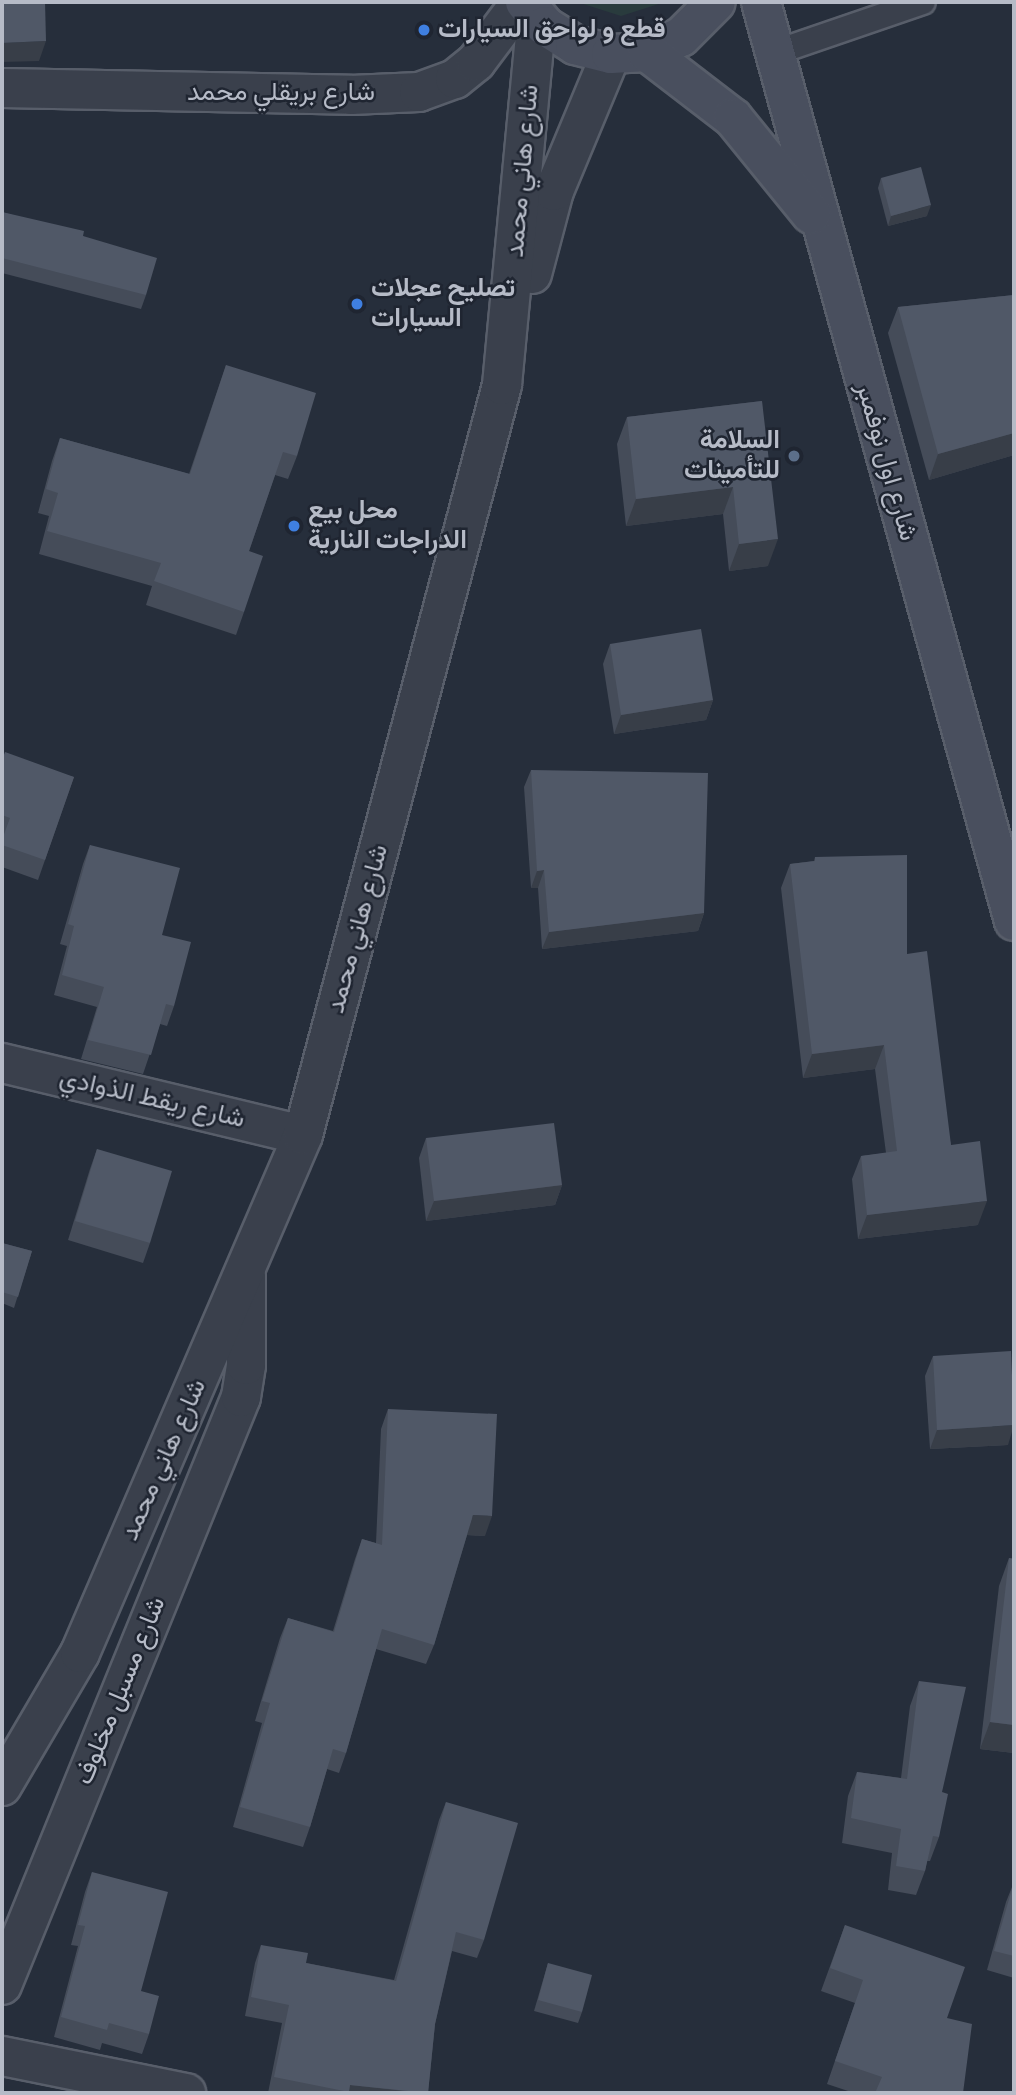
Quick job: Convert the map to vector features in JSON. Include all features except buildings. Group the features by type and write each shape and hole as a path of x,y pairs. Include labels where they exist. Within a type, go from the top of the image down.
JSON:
{"main road":[{"path":"629,53 681,37 716,2"},
{"name":"شارع اول نوفمبر","path":"761,2 777,52 820,226 1014,920"},
{"path":"528,7 575,45 629,53 733,118 820,226"}],"street":[{"name":"شارع بريقلي محمد","path":"2,88 351,95 419,92 456,79 476,62 528,7"},
{"name":"شارع هاني محمد","path":"2,1786 80,1653 246,1275 303,1135 502,384 528,7"},
{"path":"502,384 554,191 629,53"},
{"name":"شارع ريقط الذوادي","path":"2,1063 303,1135"},
{"name":"شارع مسبل مخلوف","path":"2,1985 241,1397 246,1365 246,1275"},
{"path":"2,2056 186,2093"}],"lane":[{"path":"777,52 923,2"}],"shaded area":[{"path":"577,2 665,2 621,16"}],"place":[{"name":"قطع و لواحق السيارات","path":"424,30"},
{"name":"تصليح عجلات السيارات","path":"357,304"},
{"name":"السلامة للتأمينات","path":"794,456"},
{"name":"محل بيع الدراجات النارية","path":"294,526"}]}
